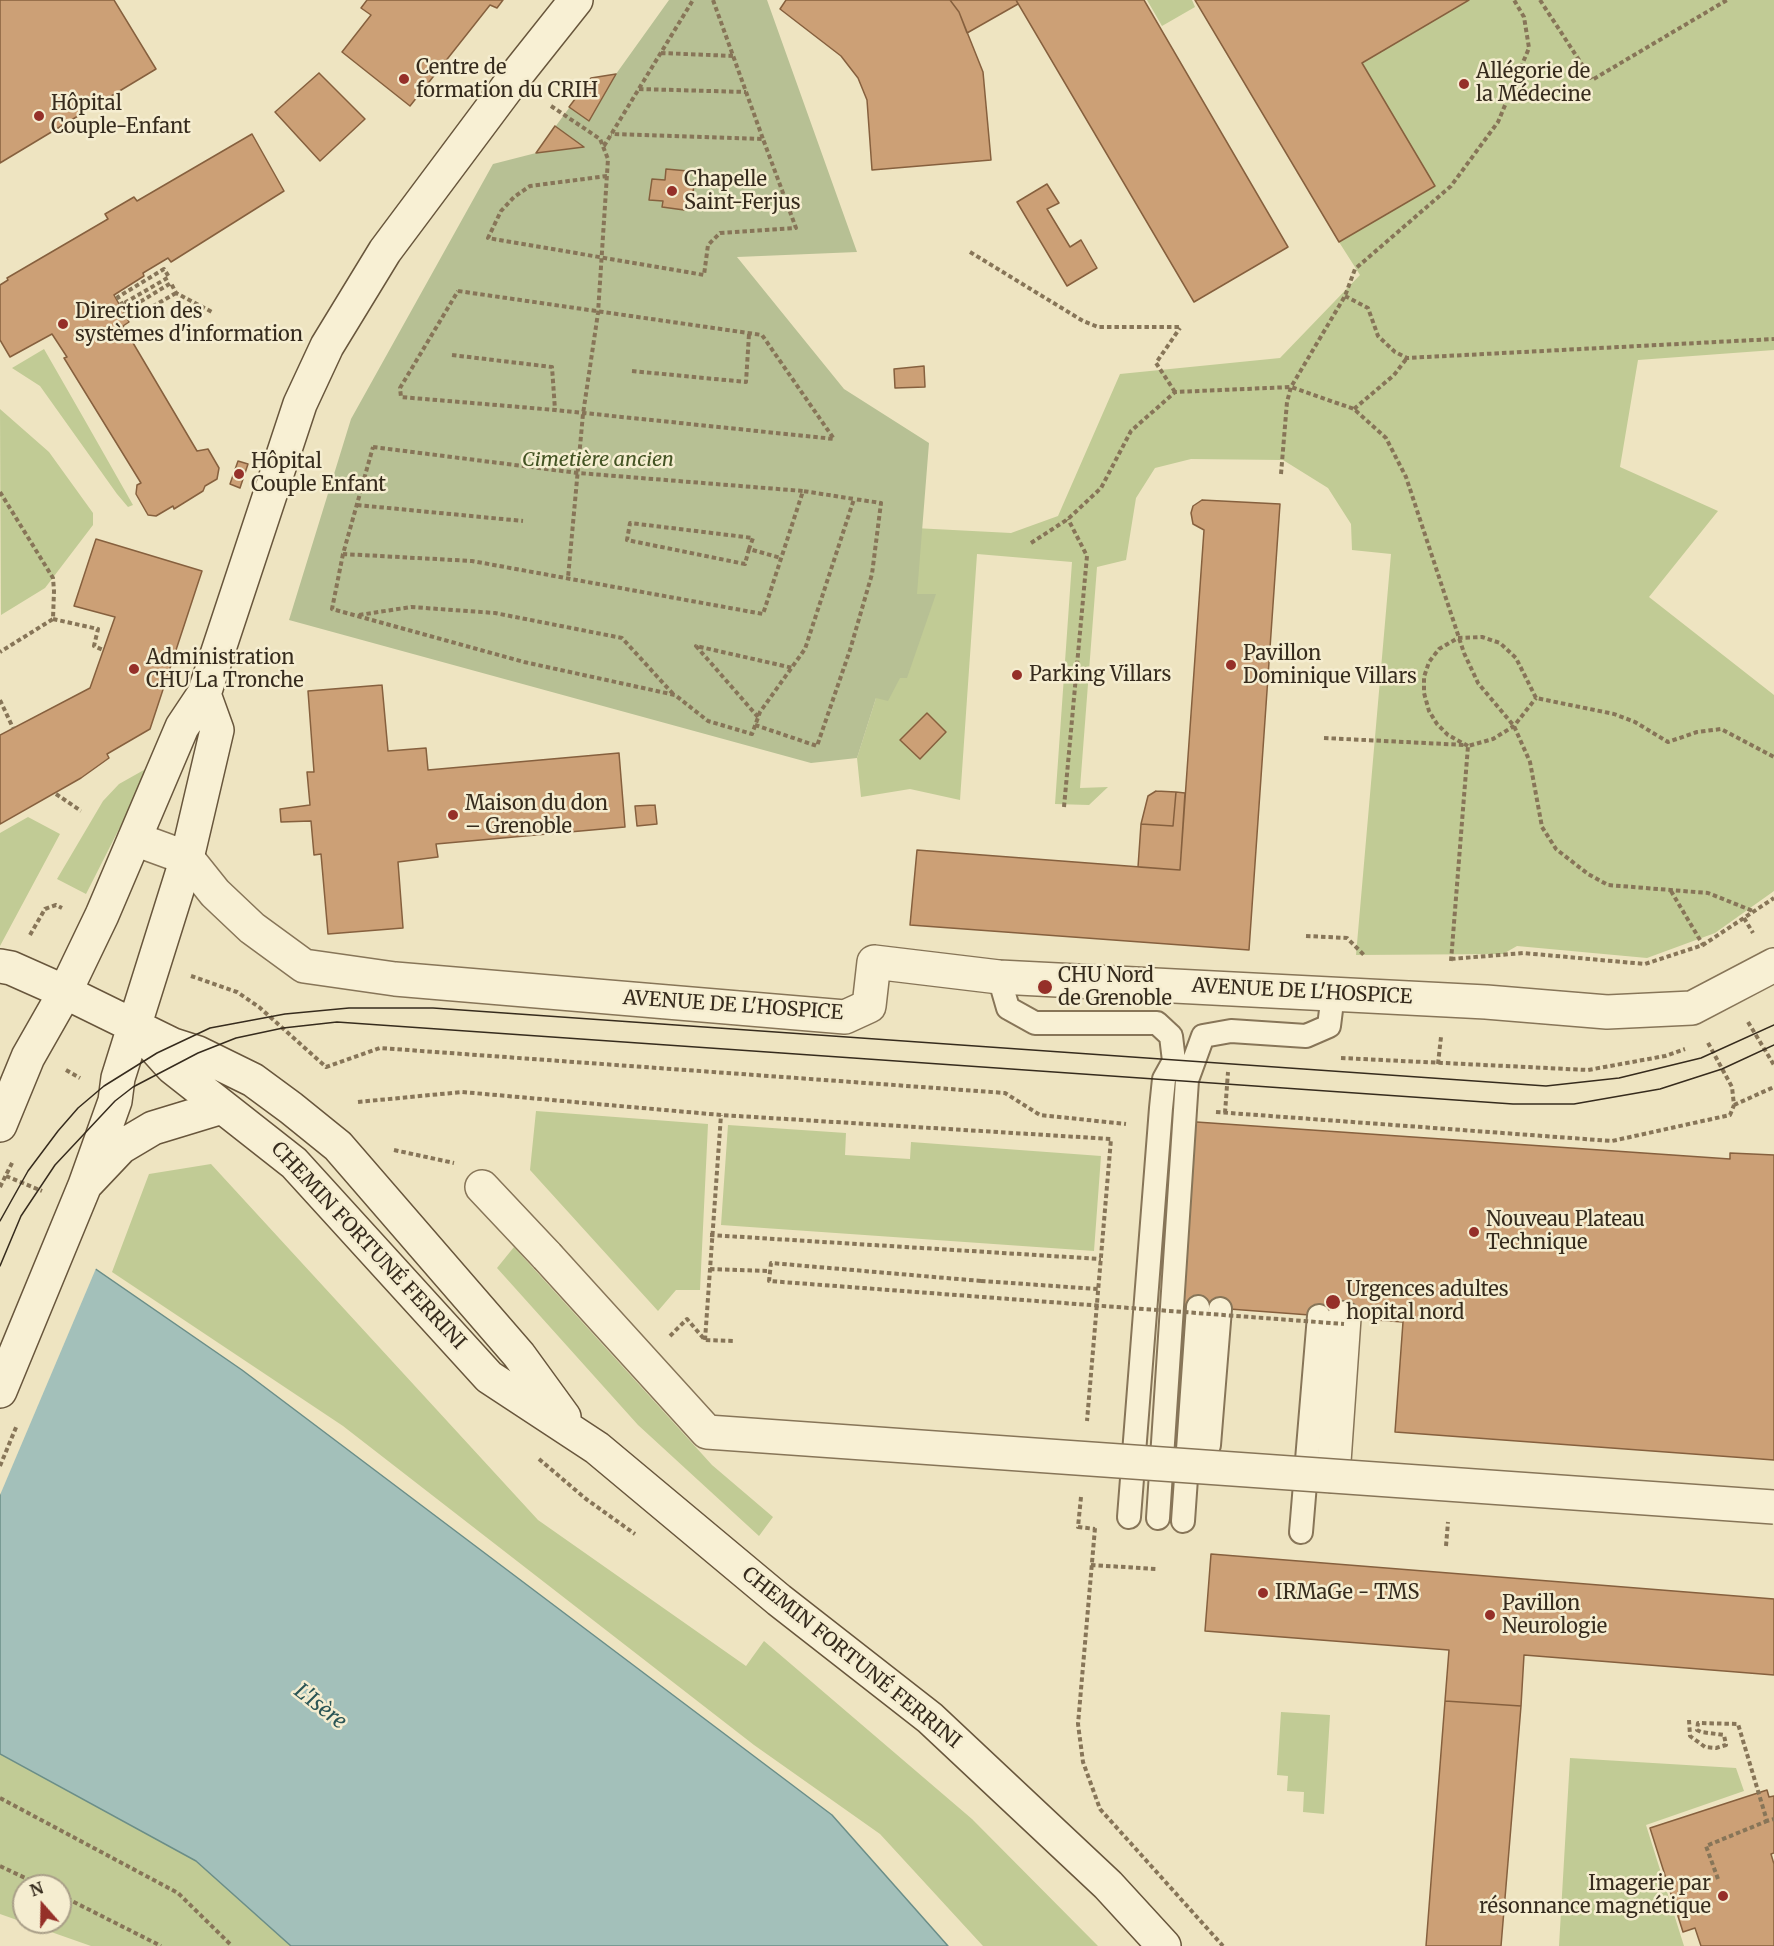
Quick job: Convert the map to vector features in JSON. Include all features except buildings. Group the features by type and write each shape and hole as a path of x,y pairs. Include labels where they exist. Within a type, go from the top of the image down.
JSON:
{"street":[{"path":"0,1125 42,1030 65,992 135,839 182,727 204,694 300,404 327,346 385,251 471,134 576,0"},
{"path":"0,1391 85,1185 112,1139 118,1078 136,1027 187,858 217,730 204,694"},
{"path":"135,839 187,858"},
{"name":"AVENUE DE L'HOSPICE","path":"187,858 215,893 252,928 304,966 395,979 845,1017 869,1006 874,962 999,977 1333,994 1607,1012 1692,1008 1774,965"},
{"path":"0,966 11,968 65,992 136,1027"},
{"name":"CHEMIN FORTUNÉ FERRINI","path":"136,1027 157,1053 222,1107 264,1136 294,1163 489,1377 597,1448 779,1600 930,1718 1108,1885 1164,1946"},
{"name":"CHEMIN FORTUNÉ FERRINI","path":"136,1027 253,1080 338,1146 519,1355 576,1434"},
{"path":"112,1139 222,1107"},
{"path":"482,1187 707,1432 1774,1507"},
{"path":"1333,1476 1336,1319"}],"lane":[{"path":"999,977 1008,1008 1035,1023 1157,1023 1171,1036 1174,1061 1164,1079 1161,1108 1129,1517"},
{"path":"1158,1518 1187,1080 1203,1036 1231,1031 1306,1036 1329,1026 1333,994"},
{"path":"1164,1442 1198,1310"},
{"path":"1198,1310 1209,1445"},
{"path":"1183,1521 1198,1310"},
{"path":"1301,1532 1336,1319"}],"path":[{"path":"603,147 693,0"},
{"path":"607,176 530,186 514,197 501,211 488,238 704,275 708,245 720,233 796,228 713,0"},
{"path":"1281,474 1287,402 1292,387 1345,296 1355,269 1452,186 1498,122 1529,48 1524,17 1514,0"},
{"path":"1540,0 1592,80 1727,0"},
{"path":"660,53 733,56"},
{"path":"639,89 747,92"},
{"path":"551,106 600,139 608,159 598,313 583,414 568,578"},
{"path":"611,134 763,139"},
{"path":"970,252 1083,321 1098,327 1180,327 1156,363 1175,392"},
{"path":"124,306 126,302 169,277 164,268 118,297 131,319 176,293"},
{"path":"124,306 130,308 171,283 176,293 214,314"},
{"path":"458,291 598,313 762,335 834,439 555,410 401,398 400,388 458,291"},
{"path":"1345,296 1368,308 1378,336 1395,352 1407,358 1774,339"},
{"path":"632,370 746,382 749,334"},
{"path":"452,355 552,367 555,410"},
{"path":"1354,409 1395,375 1407,358"},
{"path":"1031,543 1068,519 1101,488 1131,431 1175,392 1292,387 1354,409 1386,438 1406,477 1458,638 1478,683 1514,726 1530,762 1542,827 1556,849 1588,874 1608,885 1708,893 1753,911"},
{"path":"675,695 524,662 332,609 343,554 373,447 578,473 803,491 881,503 872,574 850,650 817,746 755,725"},
{"path":"343,554 472,561 763,614 803,491"},
{"path":"0,492 53,578 53,619"},
{"path":"358,616 411,607 495,613 622,638 675,695 708,721 752,734 758,717 805,650 854,499"},
{"path":"357,505 523,521"},
{"path":"1064,807 1087,556 1068,519"},
{"path":"630,523 753,538 749,549 745,564 627,540 630,523"},
{"path":"749,549 781,558"},
{"path":"0,652 53,619 98,629 94,646 103,650"},
{"path":"1468,746 1448,735 1429,711 1424,693 1424,677 1429,662 1439,649 1458,638 1482,637 1500,643 1516,658 1536,698"},
{"path":"758,717 696,646 793,668"},
{"path":"1324,738 1468,746 1493,739 1514,726 1536,698"},
{"path":"1536,698 1614,714 1635,722 1668,742 1704,730 1720,729 1774,757"},
{"path":"0,700 13,728"},
{"path":"1446,1001 1468,746"},
{"path":"56,794 81,811"},
{"path":"1671,890 1703,945"},
{"path":"1440,959 1523,953 1645,964 1703,945 1774,898"},
{"path":"1306,936 1347,938 1370,961"},
{"path":"1745,1017 1774,1065"},
{"path":"1739,1028 1758,1019"},
{"path":"1331,1057 1588,1070 1665,1056 1717,1036"},
{"path":"1185,1109 1612,1141 1730,1115 1734,1105 1732,1087 1707,1040"},
{"path":"326,1067 380,1048 1005,1093 1040,1114 1127,1124 1161,1108"},
{"path":"1734,1105 1774,1087"},
{"path":"358,1102 462,1092 721,1114 1111,1139 1086,1431"},
{"path":"705,1340 710,1236 721,1114"},
{"path":"391,1149 456,1163 482,1187"},
{"path":"0,1187 6,1176 50,1194"},
{"path":"710,1236 1101,1259"},
{"path":"1098,1289 771,1263 769,1271 769,1281 1336,1319"},
{"path":"710,1269 769,1271"},
{"path":"665,1341 687,1319 705,1340 733,1341"},
{"path":"1081,1490 1078,1527 1095,1528 1078,1724 1083,1762 1100,1809 1222,1946"},
{"path":"1091,1565 1157,1569"},
{"path":"1689,1720 1690,1736 1705,1747 1716,1748 1726,1745 1724,1735 1701,1732 1697,1730 1698,1723 1738,1724 1767,1821"},
{"path":"0,1798 178,1893 232,1946"},
{"path":"1718,1879 1706,1846 1774,1819"},
{"path":"0,1866 17,1874"},
{"path":"72,1901 161,1946"}],"green space":[{"name":"Cimetière ancien","path":"669,0 767,0 857,252 737,257 844,389 929,443 917,594 936,594 907,678 900,678 888,701 876,698 857,758 811,763 289,620 351,419 493,164 536,153 591,78 616,74"},
{"path":"1147,0 1192,0 1195,7 1162,26"},
{"path":"1469,0 1774,0 1774,350 1638,360 1620,467 1718,511 1649,597 1774,695 1774,891 1715,933 1647,958 1517,946 1503,954 1356,955 1391,554 1352,550 1351,524 1328,488 1283,460 1191,459 1155,468 1136,498 1126,560 1097,567 1080,788 1108,787 1089,805 1055,804 1072,562 977,554 960,800 910,789 861,797 857,758 876,698 935,594 917,595 895,527 1011,533 1058,516 1120,374 1280,358 1360,275 1339,242 1435,186 1362,63"},
{"path":"44,349 133,505 128,507 117,494 40,386 12,368"},
{"path":"0,409 49,452 93,513 93,525 45,588 1,615"},
{"path":"151,766 86,894 57,879 103,801 119,784"},
{"path":"28,817 60,834 0,946 0,833"},
{"path":"536,1111 708,1124 700,1290 676,1290 658,1311 530,1170"},
{"path":"728,1125 846,1133 845,1155 910,1159 911,1142 1101,1156 1094,1251 721,1225"},
{"path":"211,1164 538,1520 746,1666 764,1641 972,1819 1098,1946 983,1946 880,1834 754,1745 343,1426 112,1272 149,1174"},
{"path":"514,1247 712,1465 773,1517 759,1536 638,1425 497,1268"},
{"path":"1281,1712 1330,1715 1324,1814 1303,1812 1304,1792 1287,1791 1288,1776 1277,1775"},
{"path":"0,1754 196,1861 291,1946 91,1946 57,1934 72,1934 72,1874 12,1874 12,1918 0,1914"},
{"path":"1570,1758 1736,1768 1744,1791 1646,1825 1684,1946 1559,1946"}],"water":[{"name":"L'Isère","path":"0,1203 242,1370 832,1815 948,1946 291,1946 196,1861 0,1754"}],"pier":[{"path":"0,1200 97,1266 0,1495"}],"tram line":[{"path":"0,1221 28,1171 58,1131 78,1108 104,1086 157,1053 210,1028 285,1014 349,1008 433,1008 1546,1086 1619,1078 1701,1058 1774,1025"},
{"path":"0,1266 21,1216 55,1165 115,1101 133,1087 198,1053 236,1038 283,1028 337,1022 1513,1104 1574,1104 1660,1089 1722,1069 1774,1045"}],"place":[{"name":"Centre de formation du CRIH","path":"404,79"},
{"name":"Allégorie de la Médecine","path":"1464,84"},
{"name":"Hôpital Couple-Enfant","path":"39,116"},
{"name":"Chapelle Saint-Ferjus","path":"672,191"},
{"name":"Direction des systèmes d'information","path":"63,324"},
{"name":"Hôpital Couple Enfant","path":"239,474"},
{"name":"Pavillon Dominique Villars","path":"1231,665"},
{"name":"Administration CHU La Tronche","path":"134,669"},
{"name":"Parking Villars","path":"1017,675"},
{"name":"Maison du don – Grenoble","path":"453,815"},
{"name":"CHU Nord de Grenoble","path":"1045,987"},
{"name":"Nouveau Plateau Technique","path":"1474,1232"},
{"name":"Urgences adultes hopital nord","path":"1333,1302"},
{"name":"IRMaGe - TMS","path":"1263,1593"},
{"name":"Pavillon Neurologie","path":"1490,1615"},
{"name":"Imagerie par résonnance magnétique","path":"1723,1896"}]}
